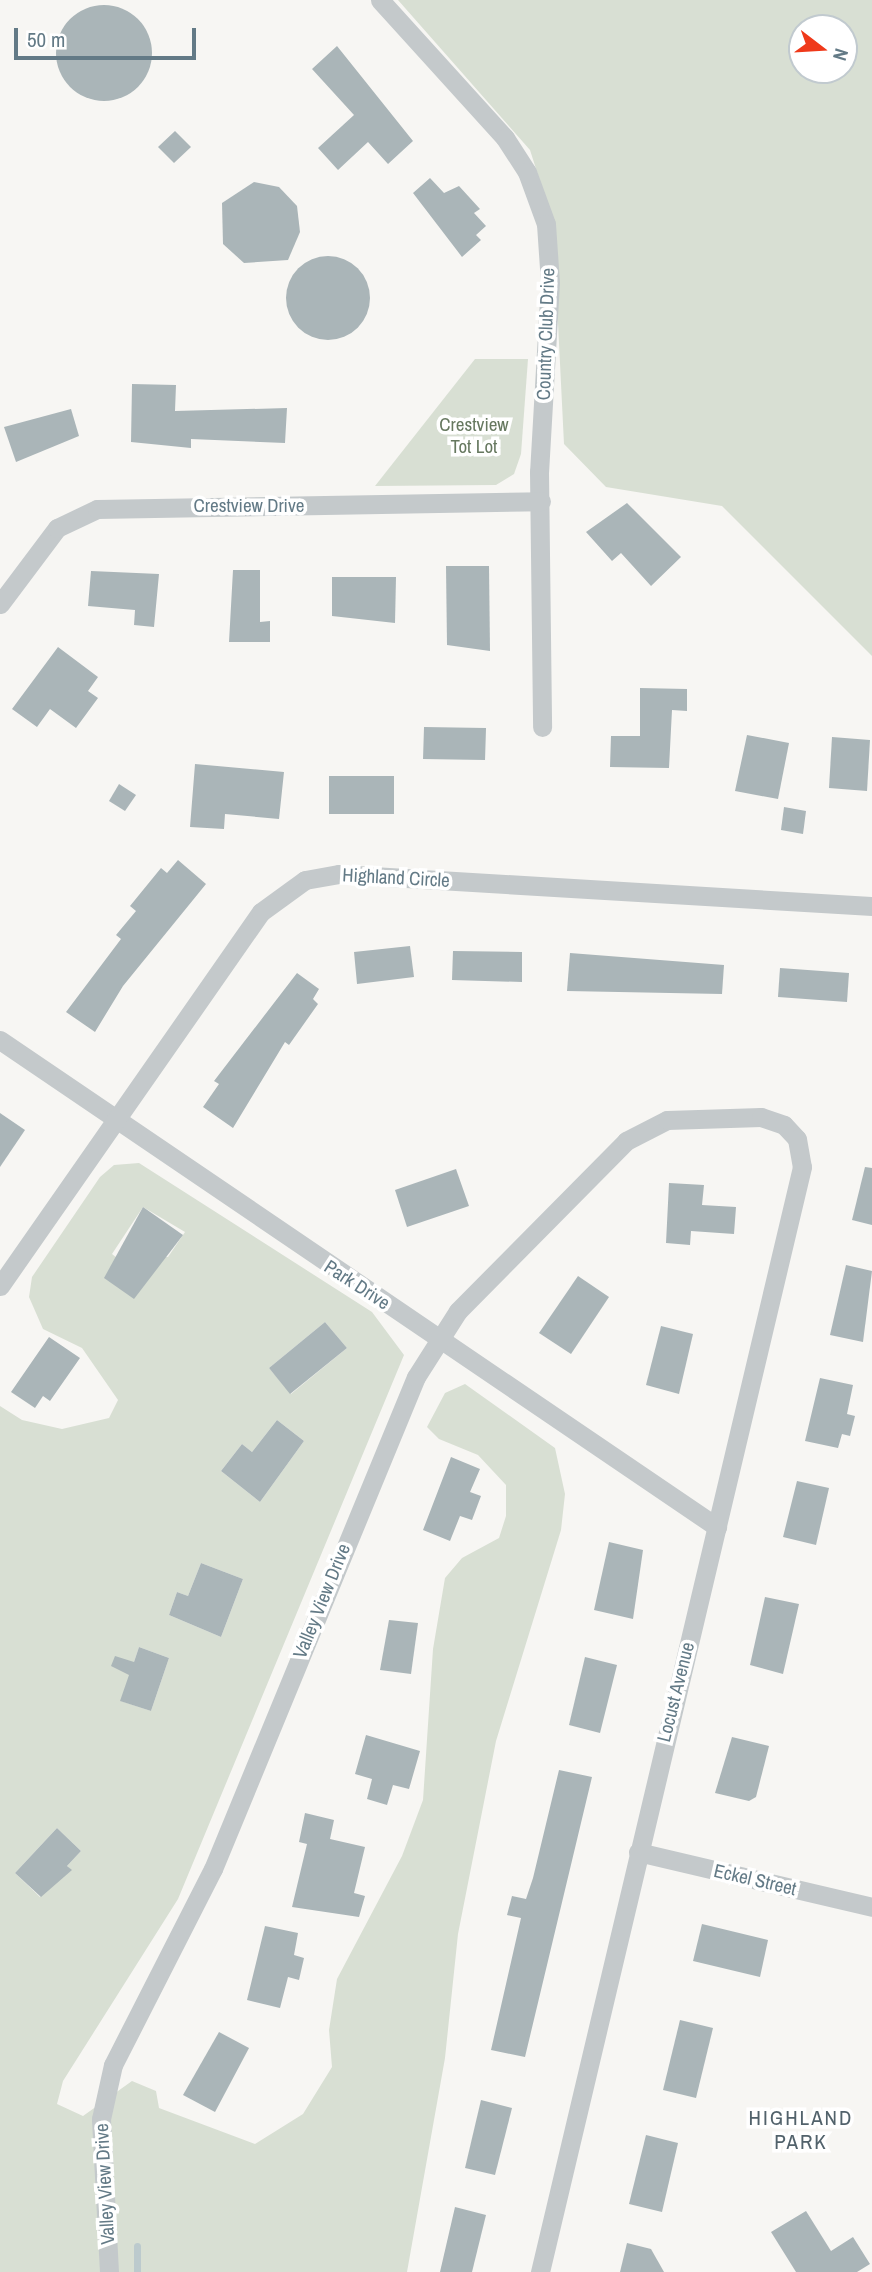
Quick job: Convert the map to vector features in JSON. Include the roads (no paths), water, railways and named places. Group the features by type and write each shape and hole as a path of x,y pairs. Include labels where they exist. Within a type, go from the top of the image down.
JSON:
{"street":[{"name":"Country Club Drive","path":"380,0 505,138 538,197 550,282 541,500 542,727"},
{"name":"Crestview Drive","path":"0,604 57,528 97,509 541,500"},
{"name":"Highland Circle","path":"0,1286 261,912 305,880 339,874 872,906"},
{"name":"Park Drive","path":"0,1041 717,1527"},
{"name":"Valley View Drive","path":"109,2272 101,2119 113,2065 213,1869 400,1407 439,1339 458,1311 639,1131 676,1119 778,1121"},
{"name":"Locust Avenue","path":"540,2272 802,1167 797,1139 778,1121"},
{"name":"Eckel Street","path":"638,1852 872,1907"}],"waterway":[{"path":"137,2246 137,2272"}],"district":[{"name":"HIGHLAND PARK","path":"801,2130"}],"park label":[{"name":"Crestview Tot Lot","path":"474,436"}]}
